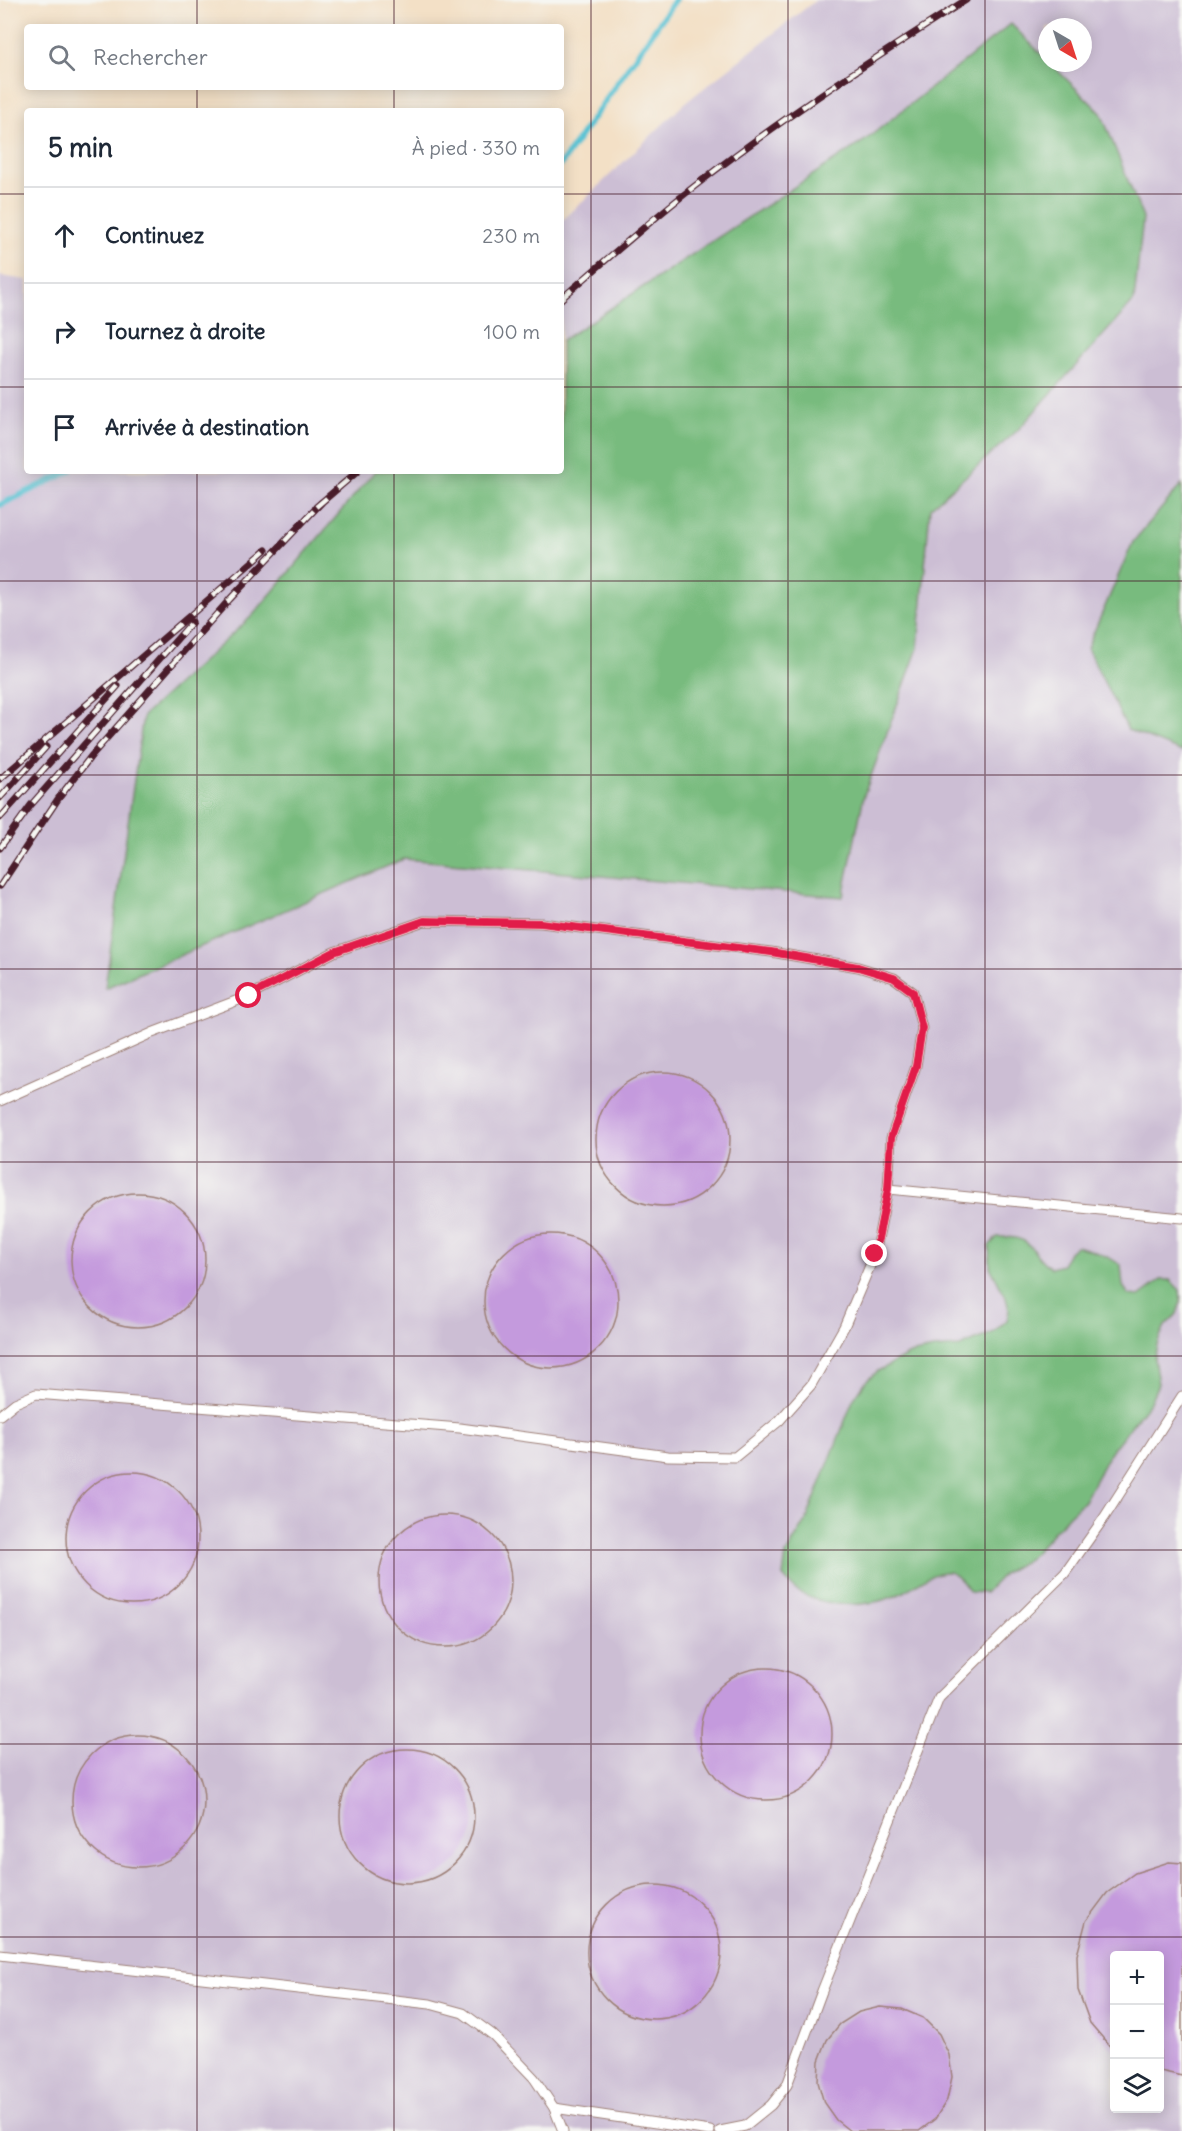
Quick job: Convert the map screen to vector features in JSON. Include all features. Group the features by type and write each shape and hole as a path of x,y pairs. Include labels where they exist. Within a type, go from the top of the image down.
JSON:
{"lane":[{"path":"0,1101 152,1033 249,996 334,952 424,921 541,923 771,952 858,967 894,978 913,992 922,1028 916,1066 891,1138 888,1189 875,1254 844,1327 811,1385 780,1421 735,1457 668,1456 460,1428 36,1395 15,1403 0,1415"},
{"path":"888,1189 1182,1218"},
{"path":"720,2131 745,2126 771,2105 787,2085 939,1698 1065,1573 1104,1518 1182,1396"},
{"path":"0,1955 430,2004 463,2013 502,2044 534,2078 554,2109 564,2131"},
{"path":"554,2109 710,2131"}],"shaded area":[{"path":"816,0 1182,0 1182,2131 0,2131 0,276 24,280 24,474 564,474 564,219 685,103"}],"green space":[{"path":"1011,24 1038,51 1038,72 1059,72 1101,113 1143,218 1134,301 1018,430 930,508 918,648 864,795 843,897 404,859 105,988 143,716 253,615 372,474 564,474 564,339 864,141"},
{"path":"1182,484 1182,752 1128,730 1087,648 1133,542"},
{"path":"997,1237 1010,1237 1025,1242 1051,1268 1062,1265 1069,1252 1076,1246 1094,1251 1121,1265 1123,1286 1129,1295 1139,1296 1161,1280 1170,1280 1180,1290 1181,1302 1177,1314 1165,1326 1158,1341 1154,1358 1158,1384 1150,1402 1109,1454 1084,1501 1030,1558 1004,1573 985,1593 970,1592 957,1576 946,1572 935,1574 892,1597 864,1604 835,1604 821,1601 794,1589 783,1576 786,1554 806,1521 853,1400 866,1381 878,1371 910,1354 960,1347 994,1332 1007,1320 1009,1310 1006,1298 990,1267 989,1246"}],"building":[{"path":"663,1072 689,1077 710,1092 725,1113 730,1139 725,1165 710,1186 689,1201 663,1206 637,1201 616,1186 601,1165 596,1139 601,1113 616,1092 637,1077"},
{"path":"138,1193 164,1198 185,1213 200,1234 205,1260 200,1286 185,1307 164,1322 138,1327 112,1322 91,1307 76,1286 71,1260 76,1234 91,1213 112,1198"},
{"path":"551,1234 577,1239 598,1254 613,1275 618,1301 613,1327 598,1348 577,1363 551,1368 525,1363 504,1348 489,1327 484,1301 489,1275 504,1254 525,1239"},
{"path":"132,1472 157,1477 179,1491 193,1513 198,1538 193,1563 179,1585 157,1599 132,1604 107,1599 85,1585 71,1563 66,1538 71,1513 85,1491 107,1477"},
{"path":"445,1515 470,1520 492,1534 506,1556 511,1581 506,1606 492,1628 470,1642 445,1647 420,1642 398,1628 384,1606 379,1581 384,1556 398,1534 420,1520"},
{"path":"766,1668 791,1673 813,1687 827,1709 832,1734 827,1759 813,1781 791,1795 766,1800 741,1795 719,1781 705,1759 700,1734 705,1709 719,1687 741,1673"},
{"path":"138,1735 163,1740 185,1754 199,1776 204,1801 199,1826 185,1848 163,1862 138,1867 113,1862 91,1848 77,1826 72,1801 77,1776 91,1754 113,1740"},
{"path":"407,1749 433,1754 454,1769 469,1790 474,1816 469,1842 454,1863 433,1878 407,1883 381,1878 360,1863 345,1842 340,1816 345,1790 360,1769 381,1754"},
{"path":"1169,1862 1182,1863 1182,2076 1164,2072 1164,1951 1110,1951 1110,2046 1090,2023 1078,1990 1077,1955 1086,1921 1107,1893 1135,1873"},
{"path":"654,1885 680,1890 702,1904 716,1926 721,1952 716,1978 702,2000 680,2014 654,2019 628,2014 606,2000 592,1978 587,1952 592,1926 606,1904 628,1890"},
{"path":"880,2007 902,2009 923,2018 939,2034 949,2055 952,2077 947,2100 935,2119 919,2131 850,2131 836,2120 824,2103 818,2082 819,2061 827,2040 840,2024 859,2012"}],"waterway":[{"path":"564,160 675,0"},
{"path":"0,505 64,474"}],"railway":[{"path":"564,296 664,210 732,158 831,88 966,0"},
{"path":"316,507 354,474"},
{"path":"0,886 58,799 92,755 230,599 321,503"},
{"path":"0,779 266,550"},
{"path":"0,848 31,805 192,622"},
{"path":"0,818 118,686"},
{"path":"0,798 46,747"}],"route":[{"path":"249,996 334,952 424,921 541,923 771,952 858,967 894,978 913,992 922,1028 916,1066 891,1138 888,1189 875,1254"}]}
